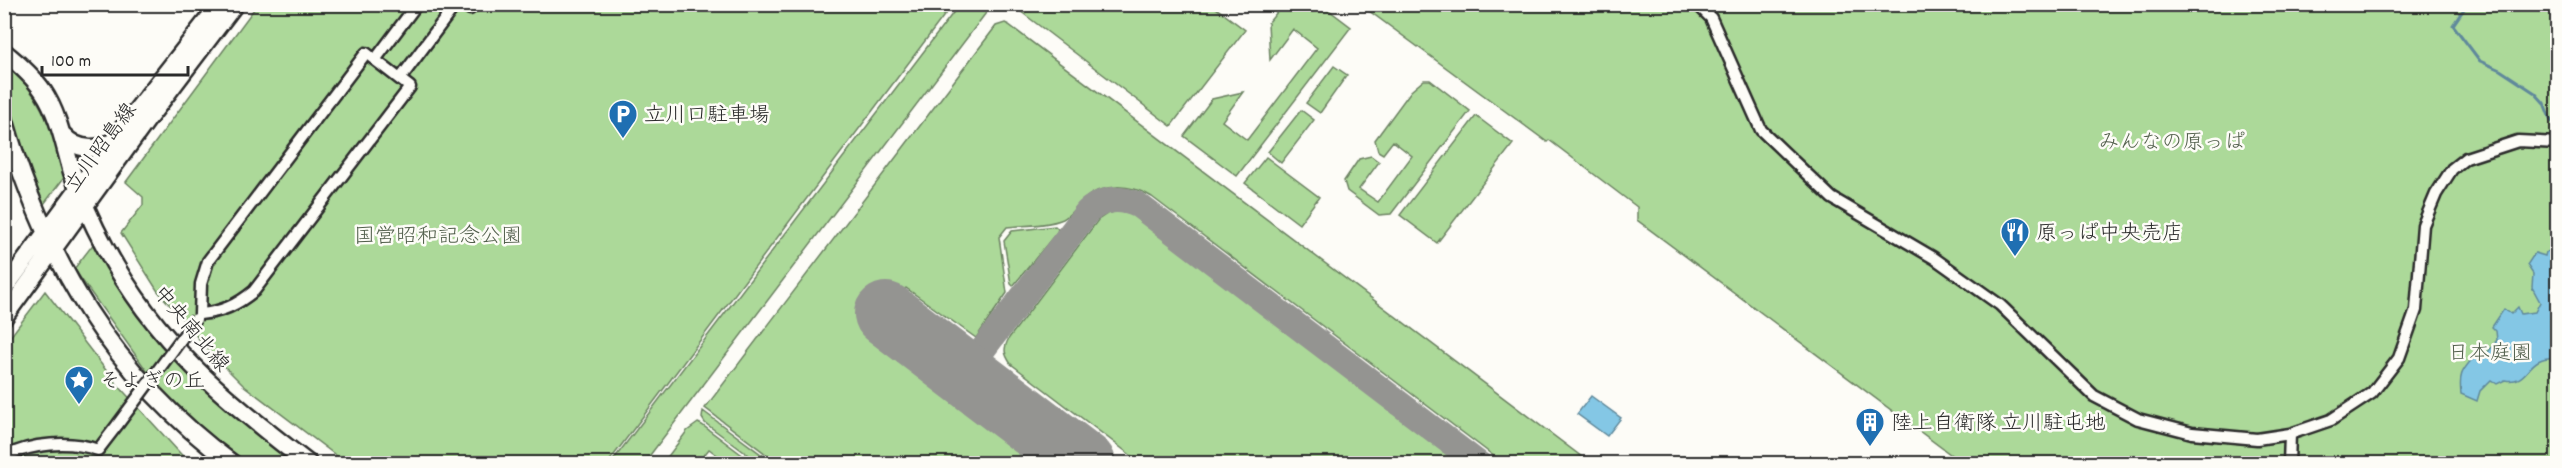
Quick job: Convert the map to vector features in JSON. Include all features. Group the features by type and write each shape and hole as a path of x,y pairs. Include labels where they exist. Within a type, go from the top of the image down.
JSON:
{"main road":[{"name":"立川昭島線","path":"4,317 54,252 115,140 220,4"},
{"name":"立川昭島線","path":"4,289 45,234 82,198 235,4"},
{"name":"中央南北線","path":"4,52 27,72 44,92 62,134 82,198 105,249 163,335 218,392 309,464"},
{"path":"4,118 24,183 45,234 99,328 169,411 233,464"},
{"path":"62,134 73,144 86,148 99,148 115,140"}],"street":[{"path":"375,60 417,4"},
{"path":"400,79 456,4"},
{"path":"465,4 470,9 474,4"},
{"path":"1697,4 1711,18 1761,130 1832,198 1934,258 2000,306 2094,396 2138,419 2216,437 2257,439 2290,434 2331,420 2372,393 2399,358 2416,309 2423,225 2436,194 2452,169 2466,158 2518,141 2558,143"},
{"path":"1711,18 1712,4"},
{"path":"4,457 33,448 63,444 86,446 98,450 198,317 201,284 208,261 366,52 410,87 254,291 231,307 198,317"},
{"path":"2289,464 2290,434"}],"green space":[{"path":"1016,4 1212,5 1245,30 1171,126 1016,8"},
{"name":"国営昭和記念公園","path":"257,5 952,5 608,463 346,463 243,385 211,353 157,290 121,233 143,205 143,197 126,182"},
{"path":"959,5 992,5 644,463 611,463"},
{"path":"1283,5 1322,5 1351,27 1237,176 1184,136 1212,99 1243,92 1222,121 1247,140 1317,48 1293,29 1270,60 1268,23"},
{"path":"1361,5 2557,5 2557,463 1962,463 1637,220 1637,207 1549,140 1547,142"},
{"path":"1005,23 1590,463 1503,463 1152,197 1135,189 1117,187 1091,194 1063,219 1043,224 1007,227 999,237 1007,293 976,338 906,288 868,337 1033,463 778,463 705,408 996,26"},
{"path":"4,61 37,100 50,127 66,175 41,208 21,154 5,98"},
{"path":"1334,66 1347,75 1320,113 1306,103"},
{"path":"1424,80 1430,80 1470,111 1391,214 1379,215 1347,191 1344,181 1359,159 1371,156 1379,162 1359,189 1378,202 1412,156 1393,141 1383,154 1378,151 1375,140 1411,91"},
{"path":"1301,110 1314,120 1281,163 1268,152"},
{"path":"1476,116 1513,144 1437,243 1400,215"},
{"path":"1266,157 1319,197 1299,224 1245,183"},
{"path":"1118,211 1139,218 1462,463 1141,463 1011,364 1005,351 1009,338 1098,220"},
{"path":"1055,226 1058,229 1057,232 1013,286 1004,241 1012,231"},
{"path":"95,242 154,332 300,463 244,463 211,439 162,392 74,269"},
{"path":"45,291 115,382 189,463 5,463 4,345"},
{"path":"703,411 773,463 759,463 705,423 702,418"},
{"path":"698,423 753,463 728,463 709,449 698,463 663,463 687,431"}],"water":[{"path":"2557,248 2557,358 2539,360 2520,378 2505,380 2497,384 2491,380 2480,391 2477,401 2461,394 2460,382 2463,371 2473,358 2486,355 2497,340 2496,331 2492,327 2504,309 2511,314 2518,307 2521,314 2535,312 2540,302 2532,287 2533,274 2527,265 2535,253 2545,256 2546,252"},
{"path":"1591,396 1621,418 1607,436 1577,414"}],"waterway":[{"path":"2473,4 2464,9 2453,25 2480,61 2500,70 2535,93 2544,103 2551,121 2558,125"}],"taxiway":[{"path":"965,373 1087,212 1105,202 1125,201 1138,205 1479,464"}],"runway":[{"path":"886,314 1084,464"}],"place":[{"name":"立川口駐車場","path":"623,140"},
{"name":"原っぱ中央売店","path":"2015,258"},
{"name":"そよぎの丘","path":"79,406"},
{"name":"陸上自衛隊 立川駐屯地","path":"1870,448"}],"park label":[{"name":"みんなの原っぱ","path":"2172,141"},
{"name":"日本庭園","path":"2490,352"}]}
